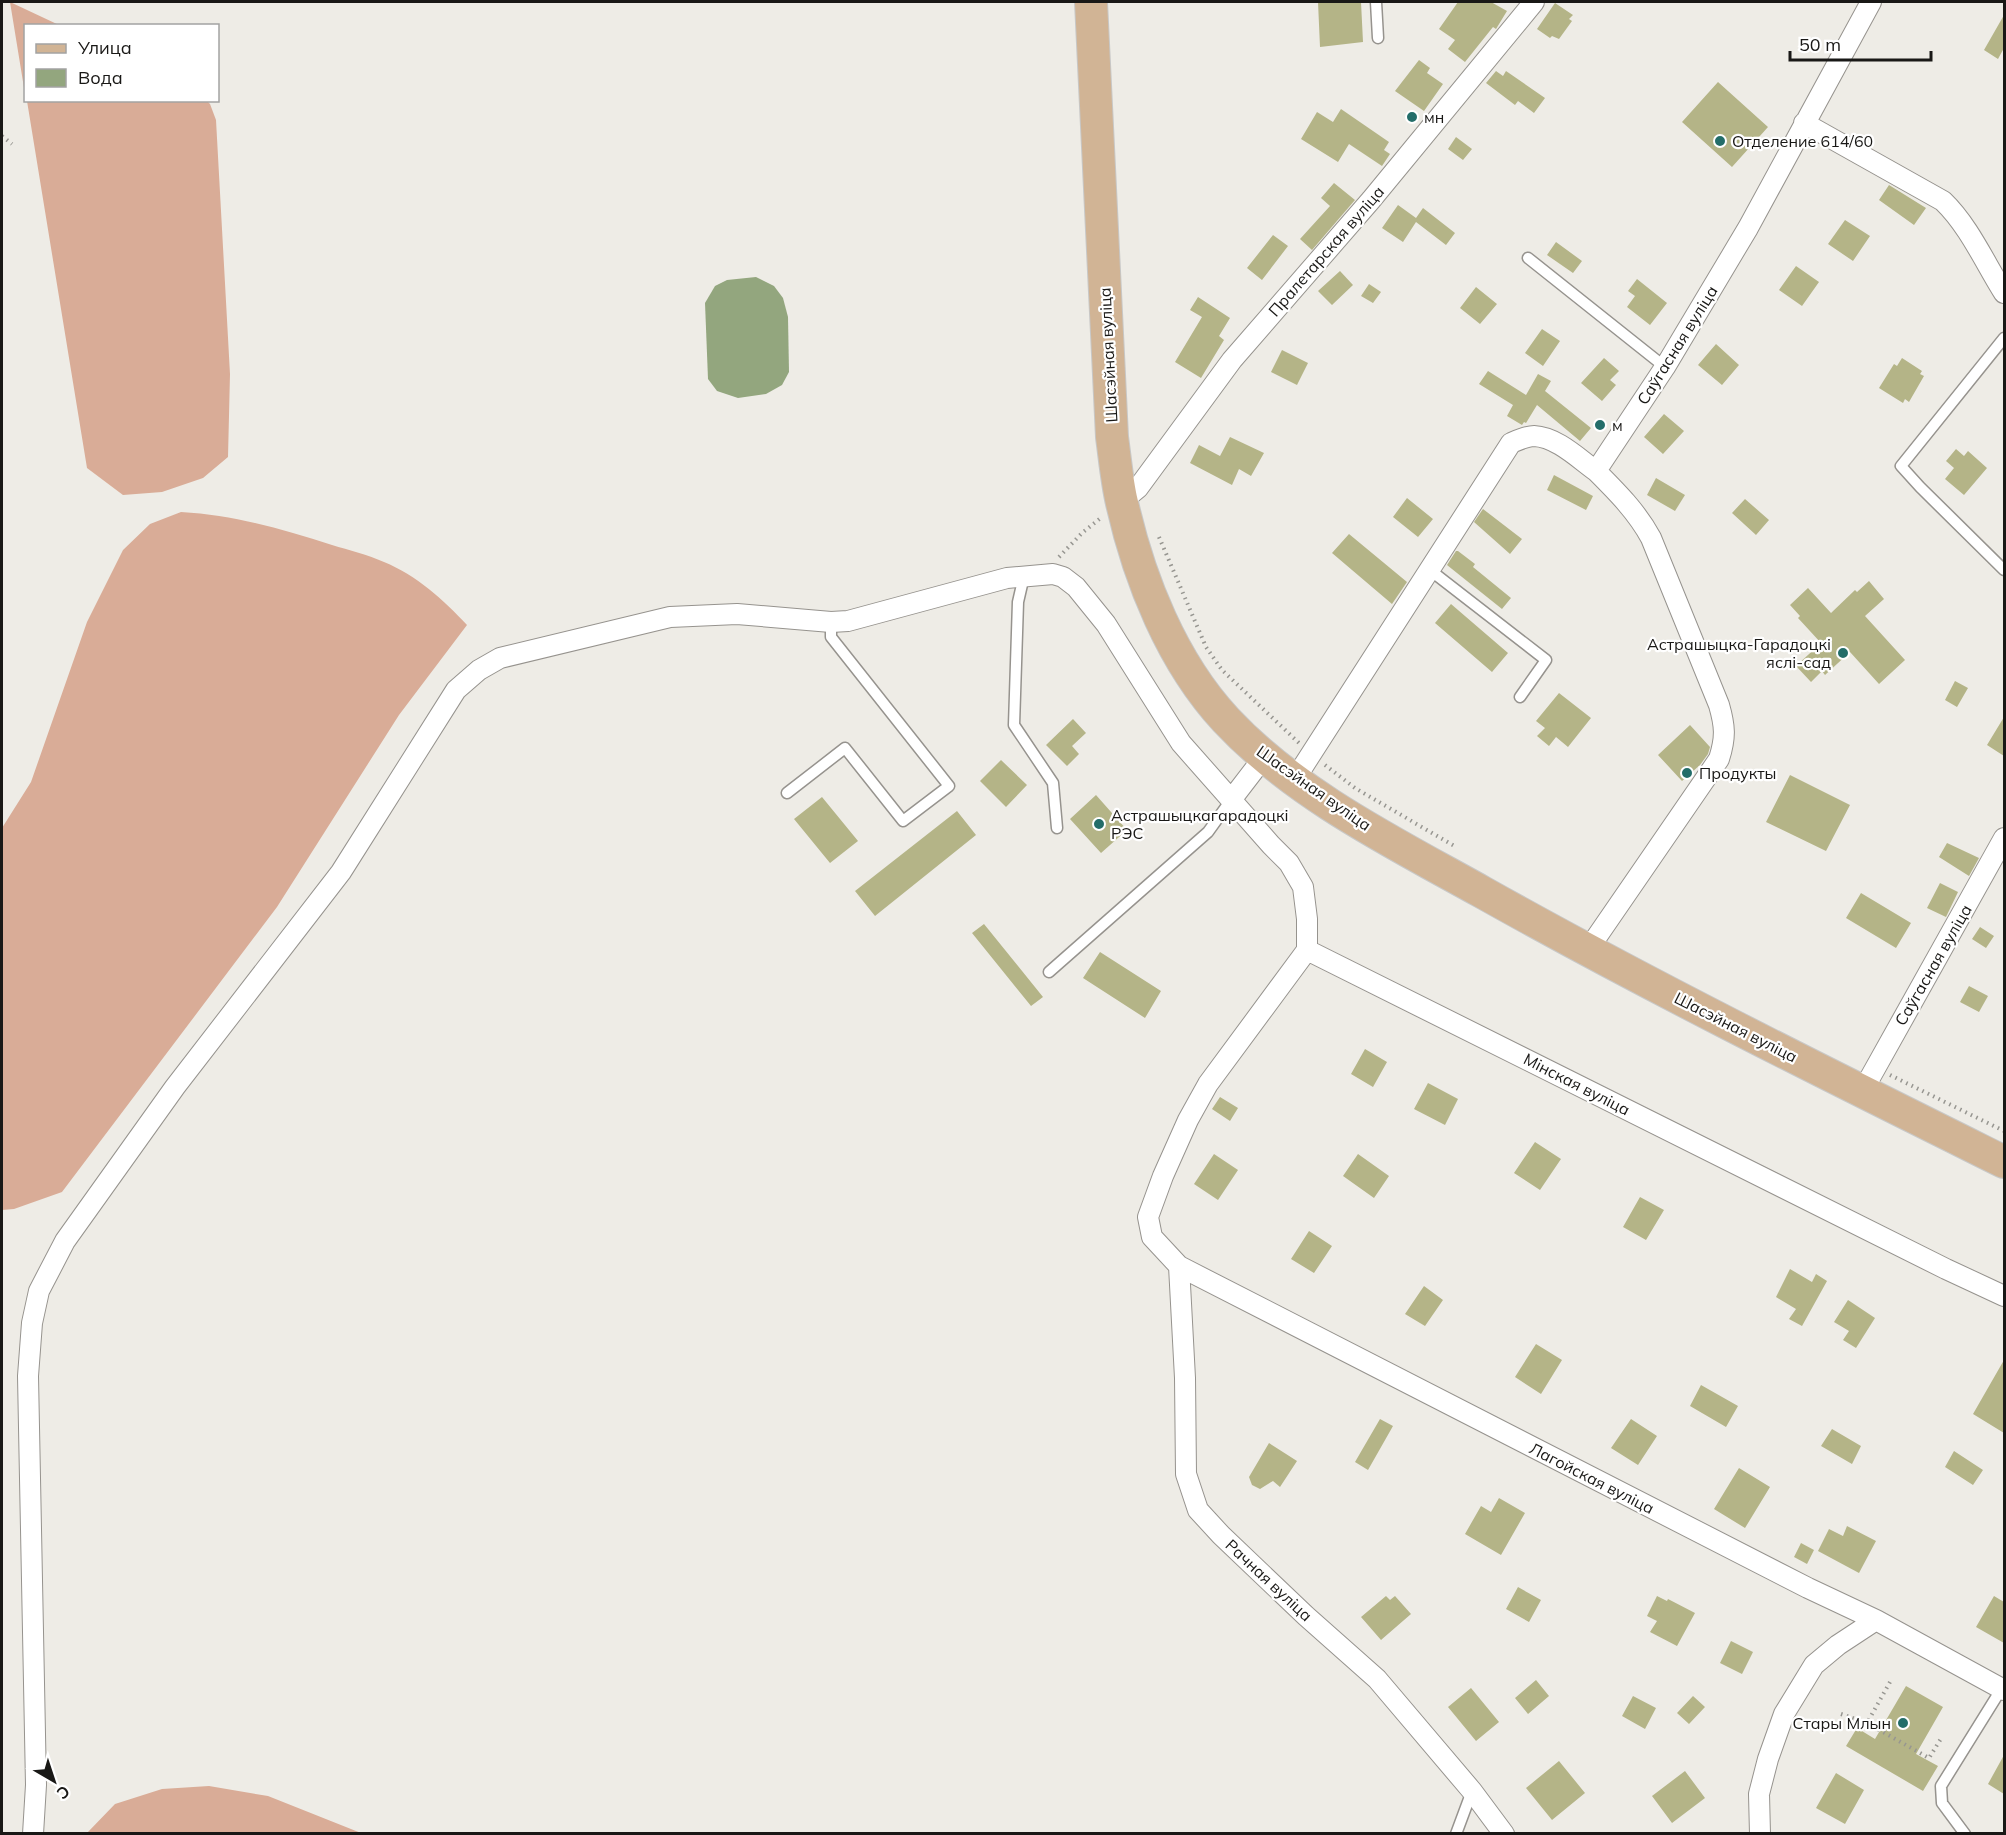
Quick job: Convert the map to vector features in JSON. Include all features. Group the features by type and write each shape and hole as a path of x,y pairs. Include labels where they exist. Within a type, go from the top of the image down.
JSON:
{"main road":[{"name":"Шасэйная вуліца","path":"1091,2 1112,437 1121,502 1148,593 1181,661 1224,718 1264,757 1303,767 1336,808 1409,851 1587,951 1869,1080 2004,1162"}],"street":[{"name":"Пралетарская вуліца","path":"1121,502 1138,488 1232,360 1371,200 1534,2"},
{"name":"Саўгасная вуліца","path":"1596,471 1665,367 1748,228 1871,2"},
{"path":"1804,123 1943,201 1952,209 2004,293"},
{"path":"1303,767 1511,442 1532,436 1557,444 1596,471 1631,506 1642,521 1719,705 1725,725 1724,743 1719,759 1587,951"},
{"path":"33,1833 36,1785 27,1376 32,1323 39,1291 65,1240 176,1087 341,872 456,690 479,670 500,658 670,618 737,614 831,622 863,618 978,585 1033,575 1053,574 1076,587 1088,600 1106,624 1181,742 1270,845 1289,863 1303,887 1307,919 1307,950"},
{"path":"1231,800 1264,757"},
{"name":"Саўгасная вуліца","path":"1869,1080 2004,838"},
{"name":"Лагойская вуліца","path":"1307,950 1208,1084 1179,1139 1163,1176 1148,1217 1152,1237 1179,1266 2004,1687"},
{"name":"Мінская вуліца","path":"1307,950 2004,1296"},
{"name":"Рачная вуліца","path":"1179,1266 1185,1378 1186,1474 1198,1510 1306,1616 1377,1679 1473,1791 1504,1833"},
{"path":"1760,1833 1759,1794 1768,1759 1784,1714 1814,1665 1838,1645 1876,1620"}],"lane":[{"path":"1376,2 1378,38"},
{"path":"1528,258 1665,367"},
{"path":"2004,338 1901,466 2004,570"},
{"path":"1430,570 1546,660 1520,697"},
{"path":"1033,575 1018,602 1014,725 1053,783 1057,828"},
{"path":"787,793 845,748 903,821 949,786 831,637 831,622"},
{"path":"1049,972 1208,832 1231,800"},
{"path":"1965,1833 1942,1803 1941,1786 2004,1687"},
{"path":"1456,1833 1473,1791"}],"path":[{"path":"2,136 12,144"},
{"path":"1033,575 1121,502"},
{"path":"1155,530 1206,647 1222,670 1303,767 1355,788 1457,847"},
{"path":"1869,1080 2004,1131"},
{"path":"1867,1724 1890,1682"},
{"path":"1841,1714 1867,1724 1929,1758 1942,1737"}],"shaded area":[{"path":"10,2 57,24 24,24 24,88"},
{"path":"27,102 208,102 216,120 230,374 228,457 203,478 162,492 123,495 87,468"},
{"path":"181,512 220,516 258,524 378,559 418,581 449,606 467,625 399,715 277,907 62,1192 14,1209 2,1210 2,828 31,782 87,622 123,550 150,524"},
{"path":"209,1786 268,1796 361,1833 87,1833 115,1804 162,1789"}],"water":[{"path":"756,277 774,286 783,298 788,317 789,372 782,385 766,394 738,398 717,391 708,379 705,303 715,286 727,280"}],"building":[{"path":"1318,2 1361,2 1363,42 1320,47"},
{"path":"1458,2 1491,2 1507,11 1496,29 1493,27 1465,62 1448,49 1455,40 1439,29"},
{"path":"1555,3 1573,15 1569,19 1572,21 1559,39 1552,36 1550,38 1537,29"},
{"path":"2004,15 2004,48 1998,59 1984,50"},
{"path":"1419,60 1430,68 1427,73 1443,84 1424,111 1395,91"},
{"path":"1496,71 1503,76 1506,71 1545,98 1534,113 1518,101 1515,105 1486,83"},
{"path":"1718,82 1768,127 1732,167 1682,122"},
{"path":"1341,109 1389,142 1384,150 1390,154 1382,166 1349,144 1338,162 1301,139 1317,112 1333,122"},
{"path":"1456,137 1472,149 1463,160 1448,149"},
{"path":"1334,183 1355,200 1312,250 1300,239 1330,206 1321,198"},
{"path":"1889,185 1926,208 1914,225 1879,200"},
{"path":"1398,205 1416,218 1423,208 1455,233 1446,245 1416,222 1403,242 1382,228"},
{"path":"1845,220 1870,236 1853,261 1828,244"},
{"path":"1273,235 1288,246 1262,280 1247,268"},
{"path":"1556,242 1582,261 1573,273 1547,255"},
{"path":"1796,266 1819,282 1802,306 1779,290"},
{"path":"1340,271 1353,285 1332,305 1318,291"},
{"path":"1637,279 1667,303 1650,325 1627,307 1635,296 1628,291"},
{"path":"1369,284 1381,292 1373,303 1361,296"},
{"path":"1476,287 1497,304 1480,324 1460,308"},
{"path":"1198,297 1230,318 1219,336 1224,340 1201,378 1175,362 1202,317 1190,310"},
{"path":"1542,329 1560,341 1543,366 1525,353"},
{"path":"1716,344 1739,365 1722,385 1698,365"},
{"path":"1282,350 1308,363 1297,385 1271,372"},
{"path":"1604,358 1619,371 1610,380 1616,385 1602,401 1581,383"},
{"path":"1902,358 1922,371 1920,374 1924,376 1909,402 1905,399 1903,403 1879,388 1894,364 1897,366"},
{"path":"1488,371 1526,395 1538,374 1551,381 1545,391 1591,428 1580,441 1537,405 1526,423 1522,425 1507,416 1513,405 1479,384"},
{"path":"1664,414 1684,431 1663,454 1644,437"},
{"path":"1230,437 1264,453 1251,476 1239,469 1232,485 1190,463 1199,445 1220,456"},
{"path":"1956,449 1964,456 1968,451 1987,468 1964,495 1945,479 1954,468 1946,461"},
{"path":"1554,475 1593,496 1586,510 1547,490"},
{"path":"1656,478 1685,495 1675,511 1647,495"},
{"path":"1407,498 1433,519 1418,537 1393,517"},
{"path":"1745,499 1769,520 1756,535 1732,513"},
{"path":"1483,509 1522,539 1510,554 1474,522"},
{"path":"1349,534 1407,582 1392,604 1332,553"},
{"path":"1456,551 1475,564 1473,567 1511,598 1502,609 1447,565"},
{"path":"1869,581 1884,599 1865,616 1905,660 1879,684 1850,652 1825,675 1822,671 1811,682 1796,666 1821,643 1798,618 1800,616 1790,605 1808,588 1831,613 1855,590 1857,592"},
{"path":"1451,604 1508,653 1492,672 1435,623"},
{"path":"1955,681 1968,688 1957,707 1945,700"},
{"path":"1559,693 1591,718 1568,747 1556,737 1549,746 1537,736 1545,728 1536,721"},
{"path":"2004,717 2004,756 1987,745"},
{"path":"1073,719 1086,733 1072,746 1079,754 1067,766 1046,745"},
{"path":"1690,725 1710,747 1700,765 1682,781 1658,755"},
{"path":"1001,760 1027,785 1006,807 980,781"},
{"path":"1790,775 1850,805 1826,851 1766,822"},
{"name":"Астрашыцкагарадоцкі РЭС","path":"1096,795 1127,830 1101,853 1070,819"},
{"path":"822,797 858,841 830,863 794,819"},
{"path":"957,811 976,835 875,916 855,891"},
{"path":"1947,843 1979,858 1969,876 1939,857"},
{"path":"1940,883 1958,892 1946,917 1927,908"},
{"path":"1861,893 1911,923 1896,948 1846,918"},
{"path":"984,924 1043,997 1031,1006 972,933"},
{"path":"1980,927 1994,936 1986,948 1972,939"},
{"path":"1100,952 1161,991 1145,1018 1083,978"},
{"path":"1969,986 1988,996 1979,1012 1960,1002"},
{"path":"1365,1049 1387,1062 1373,1087 1351,1074"},
{"path":"1428,1083 1458,1099 1445,1125 1414,1109"},
{"path":"1220,1097 1238,1108 1230,1121 1212,1109"},
{"path":"1535,1142 1561,1159 1540,1190 1514,1173"},
{"path":"1214,1154 1238,1170 1218,1200 1194,1184"},
{"path":"1358,1154 1389,1176 1374,1198 1343,1176"},
{"path":"1640,1197 1664,1210 1646,1240 1623,1227"},
{"path":"1309,1231 1332,1246 1314,1273 1291,1259"},
{"path":"1790,1269 1812,1282 1816,1274 1827,1281 1802,1326 1789,1319 1796,1309 1776,1297"},
{"path":"1424,1286 1443,1300 1425,1326 1405,1314"},
{"path":"1848,1300 1875,1318 1856,1348 1843,1340 1849,1331 1834,1322"},
{"path":"1536,1344 1562,1360 1541,1394 1515,1377"},
{"path":"2004,1360 2004,1433 1973,1414"},
{"path":"1701,1385 1738,1406 1726,1427 1690,1406"},
{"path":"1380,1419 1393,1426 1368,1470 1355,1462"},
{"path":"1631,1419 1657,1436 1638,1465 1611,1448"},
{"path":"1832,1429 1861,1446 1852,1464 1821,1446"},
{"path":"1269,1443 1297,1461 1280,1487 1273,1481 1260,1489 1252,1485 1249,1477"},
{"path":"1954,1451 1983,1470 1973,1485 1945,1467"},
{"path":"1739,1468 1770,1487 1745,1528 1714,1509"},
{"path":"1499,1498 1525,1513 1501,1555 1465,1534 1481,1506 1491,1512"},
{"path":"1847,1526 1876,1541 1859,1573 1818,1551 1829,1529 1843,1536"},
{"path":"1801,1543 1814,1550 1807,1564 1794,1557"},
{"path":"1518,1587 1541,1600 1529,1622 1506,1609"},
{"path":"1386,1596 1390,1600 1395,1596 1411,1614 1381,1640 1361,1617"},
{"path":"1657,1596 1695,1613 1677,1646 1650,1632 1657,1621 1647,1616"},
{"path":"1994,1596 2004,1602 2004,1643 1976,1627"},
{"path":"1731,1641 1753,1652 1742,1674 1720,1663"},
{"path":"1536,1680 1549,1696 1528,1714 1515,1698"},
{"path":"1906,1686 1943,1707 1916,1754 1938,1766 1923,1791 1846,1746 1857,1728 1875,1739"},
{"path":"1471,1688 1499,1722 1476,1741 1448,1707"},
{"path":"1633,1696 1656,1708 1645,1729 1622,1716"},
{"path":"1693,1696 1705,1707 1689,1724 1677,1713"},
{"path":"2004,1755 2004,1794 1988,1784"},
{"path":"1559,1761 1585,1793 1552,1820 1526,1788"},
{"path":"1685,1771 1705,1798 1672,1823 1652,1796"},
{"path":"1836,1773 1864,1790 1845,1824 1816,1808"}],"place":[{"name":"мн","path":"1412,117"},
{"name":"Отделение 614/60","path":"1720,141"},
{"name":"м","path":"1600,425"},
{"name":"Астрашыцка-Гарадоцкі яслі-сад","path":"1843,653"},
{"name":"Продукты","path":"1687,773"},
{"name":"Астрашыцкагарадоцкі РЭС","path":"1099,824"},
{"name":"Стары Млын","path":"1903,1723"}]}
